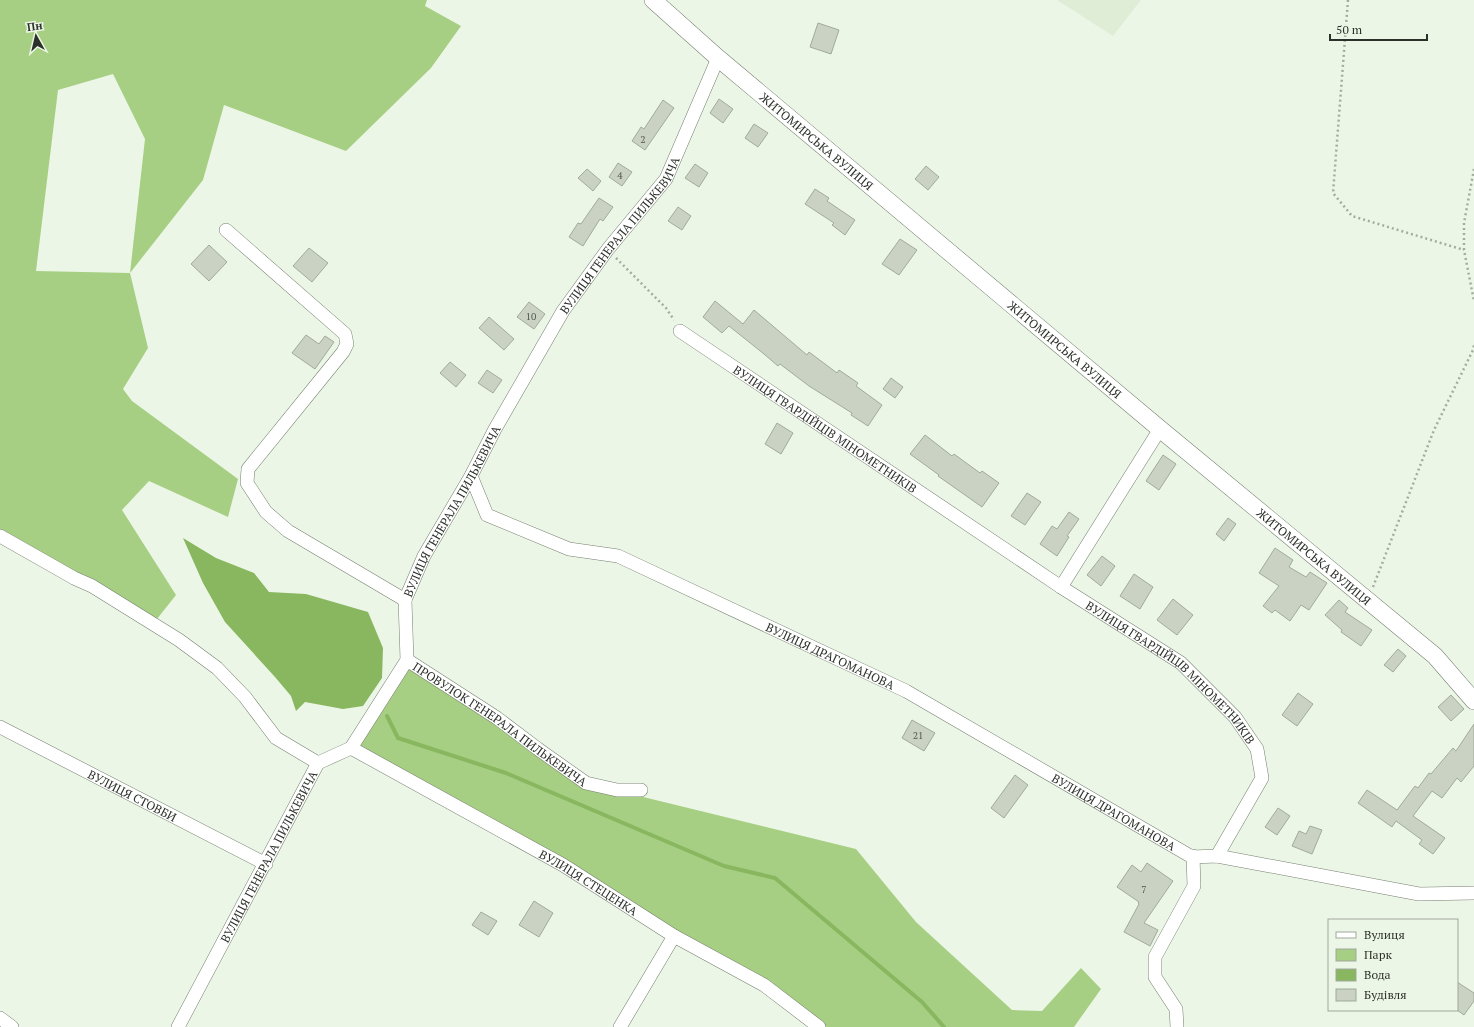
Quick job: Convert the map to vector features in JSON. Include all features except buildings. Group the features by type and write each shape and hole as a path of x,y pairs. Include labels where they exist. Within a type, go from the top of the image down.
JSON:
{"main road":[{"name":"ЖИТОМИРСЬКА ВУЛИЦЯ","path":"653,0 718,58 1160,429 1435,656 1474,701"}],"street":[{"name":"ВУЛИЦЯ ГЕНЕРАЛА ПИЛЬКЕВИЧА","path":"407,660 405,600 424,556 471,476 495,429 563,311 608,249 666,179 718,58"},
{"path":"226,230 345,334 348,344 248,470 247,483 266,512 288,531 405,600"},
{"name":"ВУЛИЦЯ ГВАРДІЙЦІВ МІНОМЕТНИКІВ","path":"680,331 1061,587 1181,663 1235,717 1258,749 1262,778 1217,856"},
{"path":"1061,587 1160,429"},
{"name":"ВУЛИЦЯ ДРАГОМАНОВА","path":"471,476 487,515 569,549 618,556 906,691 1193,856 1217,856 1419,894 1474,893"},
{"path":"0,536 74,578 92,586 179,640 216,668 236,687 276,738 318,763"},
{"path":"351,748 407,660"},
{"name":"ПРОВУЛОК ГЕНЕРАЛА ПИЛЬКЕВИЧА","path":"407,660 497,718 586,783 617,790 641,790"},
{"name":"ВУЛИЦЯ СТОВБИ","path":"0,727 266,864"},
{"name":"ВУЛИЦЯ ГЕНЕРАЛА ПИЛЬКЕВИЧА","path":"178,1027 266,864 318,763 351,748"},
{"name":"ВУЛИЦЯ СТЕЦЕНКА","path":"351,748 563,865 674,936 764,985 819,1027"},
{"path":"1177,1027 1176,1009 1155,977 1155,957 1194,886 1193,856"},
{"path":"620,1027 674,936"},
{"path":"0,1018 12,1027"}],"path":[{"path":"1348,0 1333,193 1352,216 1464,250"},
{"path":"1474,169 1464,223 1464,250 1474,301"},
{"path":"608,249 666,308 680,331"},
{"path":"1368,600 1434,430 1473,350 1474,345"}],"shaded area":[{"path":"1057,0 1141,0 1113,36"}],"green space":[{"path":"0,0 427,0 425,6 461,26 431,68 346,151 224,105 203,180 130,273 148,348 123,389 132,401 238,479 228,517 149,481 122,510 176,595 153,624 0,536","holes":["113,74 145,139 130,273 36,271 58,90"]},
{"path":"407,660 586,783 856,849 916,922 1012,1010 1042,1011 1081,968 1101,989 1074,1027 819,1027 764,985 351,748"}],"water":[{"path":"183,538 216,558 254,573 269,592 306,594 368,612 383,648 382,678 363,706 343,709 305,702 296,711 291,696 225,622 203,583"}],"waterway":[{"path":"387,716 398,738 506,773 724,866 775,878 922,1002 944,1027"}]}
